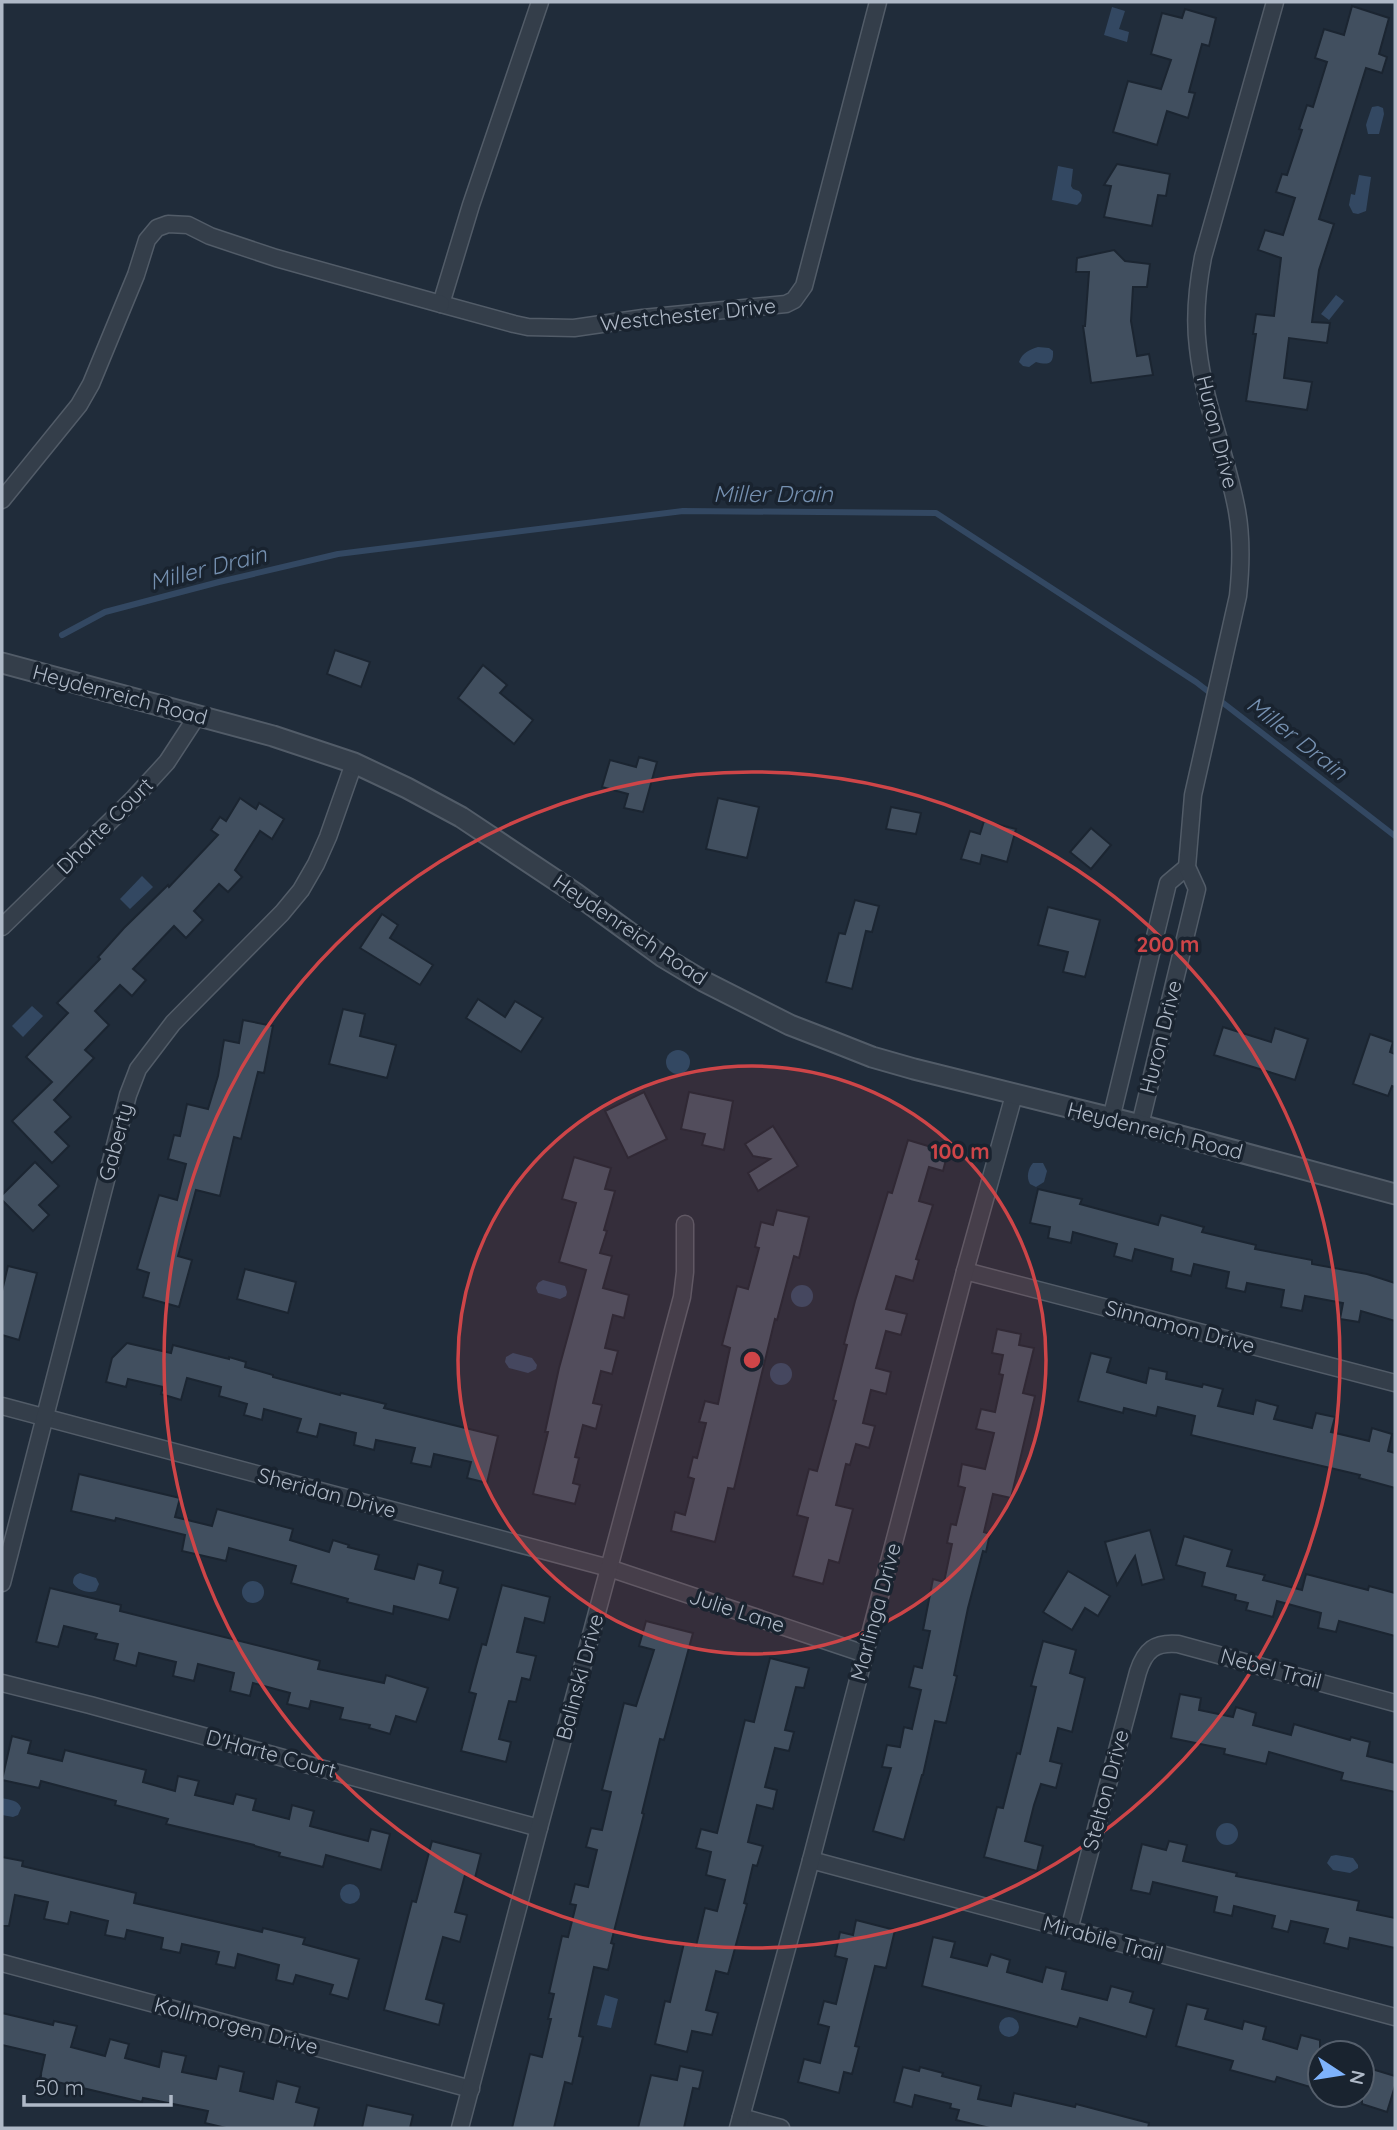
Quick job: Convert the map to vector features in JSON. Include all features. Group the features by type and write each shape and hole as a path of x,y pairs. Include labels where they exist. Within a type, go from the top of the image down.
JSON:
{"street":[{"path":"441,303 471,205 540,2"},
{"name":"Westchester Drive","path":"2,500 79,405 136,275 147,240 157,228 168,224 188,225 210,236 276,258 514,324 543,328 574,328 643,318 786,304 794,300 804,286 878,2"},
{"name":"Huron Drive","path":"1140,1125 1197,888 1187,867 1194,795 1238,596 1241,569 1237,510 1202,376 1198,349 1197,292 1203,257 1275,2"},
{"name":"Heydenreich Road","path":"2,663 273,736 354,763 461,817 575,893 663,957 703,981 805,1031 873,1057 1395,1194"},
{"name":"Dharte Court","path":"2,927 124,808 167,762 197,716"},
{"name":"Gaberty","path":"2,1583 128,1095 138,1069 173,1023 282,913 301,890 328,838 354,763"},
{"name":"Huron Drive","path":"1111,1119 1168,883 1187,867"},
{"path":"1152,953 1181,960"},
{"name":"Marlinga Drive","path":"739,2123 811,1860 965,1270 1014,1095"},
{"name":"Balinski Drive","path":"460,2128 681,1297 685,1272 685,1224"},
{"name":"Sinnamon Drive","path":"965,1270 1395,1383"},
{"name":"Sheridan Drive","path":"2,1406 609,1568"},
{"name":"Julie Lane","path":"609,1568 865,1654"},
{"name":"Nebel Trail","path":"1147,1652 1166,1643 1178,1644 1395,1703"},
{"name":"Stelton Drive","path":"1069,1930 1138,1672 1147,1652"},
{"name":"D'Harte Court","path":"2,1684 90,1705 539,1828"},
{"name":"Mirabile Trail","path":"811,1860 1395,2017"},
{"name":"Kollmorgen Drive","path":"2,1963 471,2089"},
{"path":"739,2123 781,2128"}],"water":[{"path":"1112,7 1125,11 1119,29 1129,32 1127,42 1104,35"},
{"path":"1372,107 1383,108 1384,114 1379,134 1368,134 1366,125"},
{"path":"1058,166 1073,169 1071,186 1082,195 1077,205 1052,200"},
{"path":"1359,175 1371,177 1366,211 1358,214 1353,213 1349,205 1351,194 1355,195"},
{"path":"1336,295 1344,301 1329,320 1321,314"},
{"path":"1038,347 1053,351 1051,361 1046,364 1036,362 1029,367 1019,362 1029,350"},
{"path":"142,876 153,887 130,909 120,899"},
{"path":"32,1006 43,1016 23,1037 12,1026"},
{"path":"678,1050 687,1053 690,1062 687,1071 678,1074 669,1071 666,1062 669,1053"},
{"path":"1033,1163 1043,1163 1047,1171 1044,1182 1036,1187 1030,1184 1028,1179"},
{"path":"543,1280 565,1286 566,1296 560,1299 538,1293 536,1288"},
{"path":"802,1285 810,1288 813,1296 810,1304 802,1307 794,1304 791,1296 794,1288"},
{"path":"513,1353 532,1358 537,1365 536,1369 528,1373 509,1368 505,1362 506,1357"},
{"path":"781,1363 789,1366 792,1374 789,1382 781,1385 773,1382 770,1374 773,1366"},
{"path":"80,1573 96,1578 99,1584 96,1591 86,1592 73,1583 76,1575"},
{"path":"249,1581 257,1581 264,1588 264,1596 257,1603 249,1603 242,1596 242,1588"},
{"path":"2,1798 18,1803 21,1808 18,1815 2,1815"},
{"path":"1227,1823 1235,1826 1238,1834 1235,1842 1227,1845 1219,1842 1216,1834 1219,1826"},
{"path":"1331,1856 1353,1858 1358,1868 1350,1873 1333,1870 1327,1863"},
{"path":"346,1884 354,1884 360,1894 354,1904 346,1904 340,1898 340,1890"},
{"path":"605,1995 618,1999 611,2028 597,2025"},
{"path":"1005,2017 1013,2017 1019,2027 1013,2037 1005,2037 999,2031 999,2023"}],"building":[{"path":"1352,6 1389,18 1379,54 1387,57 1382,73 1366,68 1319,219 1334,224 1319,270 1312,322 1330,323 1327,343 1289,338 1284,378 1312,382 1307,410 1246,401 1256,334 1253,334 1256,314 1274,316 1281,258 1258,250 1265,230 1283,235 1295,198 1276,192 1282,174 1287,175 1307,105 1313,107 1327,62 1315,58 1324,29 1344,35"},
{"path":"1185,9 1216,18 1209,46 1202,44 1189,92 1195,93 1188,118 1167,111 1157,145 1113,132 1128,81 1161,89 1171,60 1151,54 1162,13 1182,18"},
{"path":"1117,164 1170,174 1166,196 1158,195 1152,226 1104,217 1111,186 1104,185"},
{"path":"1114,250 1125,261 1150,264 1147,287 1133,287 1131,321 1137,356 1149,354 1153,375 1091,383 1083,326 1089,272 1076,272 1077,258"},
{"path":"335,650 370,662 361,687 327,674"},
{"path":"483,665 507,685 500,693 533,720 514,744 458,698"},
{"path":"639,757 657,762 643,812 624,808 628,794 602,787 610,760 636,767"},
{"path":"240,798 256,809 259,803 284,819 272,839 260,831 235,870 242,877 228,892 219,884 194,911 203,920 186,938 174,926 133,969 146,980 132,996 120,985 95,1011 109,1025 85,1050 94,1058 54,1100 71,1117 55,1132 69,1146 52,1163 12,1121 52,1082 26,1057 68,1013 57,1003 100,959 98,957 124,928 168,885 169,887 218,835 211,830 220,817 226,821"},
{"path":"718,798 759,807 747,858 706,849"},
{"path":"891,807 921,813 916,834 886,829"},
{"path":"984,821 1016,829 1007,862 982,855 980,864 961,859 970,831 980,834"},
{"path":"1091,828 1111,845 1091,869 1070,852"},
{"path":"855,900 879,906 872,932 866,931 852,989 826,982 839,933 845,934"},
{"path":"1048,907 1100,920 1085,977 1063,972 1068,952 1038,945"},
{"path":"382,914 398,925 390,938 433,965 420,985 360,948"},
{"path":"478,999 505,1017 515,1001 543,1018 521,1052 466,1018"},
{"path":"343,1009 365,1014 360,1036 396,1045 387,1078 329,1064"},
{"path":"243,1020 273,1026 264,1073 258,1072 241,1139 234,1137 220,1196 196,1190 178,1256 192,1260 179,1307 143,1297 149,1273 137,1269 159,1195 177,1200 186,1164 168,1159 174,1135 180,1136 187,1104 208,1109 218,1076 224,1040 239,1043"},
{"path":"1223,1027 1271,1042 1275,1028 1308,1039 1295,1080 1214,1055"},
{"path":"1370,1034 1393,1042 1390,1052 1395,1054 1395,1087 1392,1086 1388,1096 1353,1084"},
{"path":"644,1092 667,1139 628,1158 605,1111"},
{"path":"689,1092 733,1101 724,1150 702,1145 705,1134 681,1129"},
{"path":"773,1126 798,1166 758,1191 748,1173 770,1159 753,1156 745,1144"},
{"path":"908,1140 948,1152 943,1171 929,1167 919,1201 933,1205 916,1259 919,1260 913,1281 896,1276 886,1309 907,1314 901,1335 886,1331 876,1368 891,1372 886,1394 871,1390 863,1423 875,1426 869,1448 856,1444 850,1465 846,1464 836,1505 853,1509 839,1563 829,1560 823,1584 793,1576 808,1518 797,1515 809,1469 817,1471 836,1401 833,1400 855,1301 888,1192 892,1193"},
{"path":"574,1157 611,1168 605,1189 615,1191 600,1253 612,1256 603,1288 629,1295 624,1318 613,1315 605,1348 618,1351 612,1374 601,1371 593,1403 602,1405 596,1429 583,1425 575,1457 579,1458 573,1483 580,1485 575,1504 533,1494 548,1432 545,1432 559,1368 586,1270 559,1262 576,1203 562,1199"},
{"path":"35,1162 59,1186 39,1205 49,1215 33,1231 2,1200 2,1195"},
{"path":"1038,1189 1082,1199 1080,1204 1158,1225 1161,1215 1204,1227 1202,1232 1256,1245 1255,1249 1312,1260 1312,1264 1367,1274 1395,1283 1395,1321 1361,1311 1359,1322 1340,1319 1343,1303 1305,1296 1302,1311 1281,1307 1284,1290 1247,1283 1245,1292 1226,1288 1229,1272 1194,1264 1191,1276 1171,1271 1173,1259 1135,1249 1132,1261 1114,1256 1117,1244 1073,1232 1071,1243 1048,1238 1050,1227 1030,1223"},
{"path":"777,1210 809,1217 799,1258 794,1256 777,1320 775,1319 734,1489 728,1488 715,1542 671,1531 675,1512 685,1515 694,1479 688,1477 693,1457 697,1458 706,1423 699,1422 705,1401 718,1404 730,1348 722,1345 737,1286 748,1289 759,1248 755,1247 761,1222 773,1225"},
{"path":"8,1266 37,1273 19,1340 2,1335 2,1291"},
{"path":"245,1269 296,1282 288,1313 237,1299"},
{"path":"997,1329 1021,1334 1019,1345 1034,1348 1023,1393 1035,1396 1011,1498 993,1494 984,1532 990,1534 968,1608 946,1723 935,1721 904,1840 873,1831 891,1768 882,1767 887,1745 900,1747 904,1727 912,1729 921,1690 909,1687 914,1666 922,1668 930,1631 923,1630 933,1579 944,1582 952,1544 947,1543 951,1524 956,1525 965,1488 958,1486 962,1464 985,1469 994,1433 976,1429 981,1409 995,1412 1003,1375 999,1374 1003,1355 992,1353"},
{"path":"127,1343 171,1353 173,1345 229,1357 246,1362 245,1367 273,1377 386,1404 384,1408 498,1436 487,1483 467,1478 471,1462 434,1454 431,1467 411,1463 415,1448 376,1440 374,1450 354,1445 356,1433 320,1424 317,1437 297,1432 301,1419 264,1409 262,1420 244,1415 247,1404 219,1396 221,1387 187,1378 181,1400 161,1394 163,1387 128,1379 126,1387 106,1382 112,1358"},
{"path":"1091,1353 1111,1358 1107,1372 1146,1383 1149,1368 1167,1372 1166,1379 1223,1389 1218,1406 1253,1414 1256,1400 1278,1406 1274,1419 1312,1428 1316,1413 1335,1417 1331,1432 1369,1441 1372,1428 1392,1434 1388,1451 1395,1453 1395,1488 1359,1478 1360,1475 1191,1435 1195,1416 1158,1407 1156,1416 1124,1408 1123,1413 1078,1401"},
{"path":"79,1474 180,1498 175,1517 212,1526 217,1509 293,1529 290,1540 329,1552 333,1540 379,1555 375,1569 414,1579 418,1564 443,1571 440,1583 458,1588 449,1620 394,1606 393,1614 347,1602 348,1599 291,1583 296,1566 229,1548 226,1561 182,1551 185,1535 116,1518 115,1521 71,1511"},
{"path":"1150,1530 1164,1579 1142,1585 1135,1556 1117,1585 1105,1542"},
{"path":"1184,1536 1232,1550 1227,1566 1265,1575 1263,1580 1302,1590 1306,1574 1368,1590 1369,1586 1395,1593 1395,1636 1339,1621 1336,1632 1318,1628 1321,1613 1277,1601 1273,1617 1246,1610 1248,1603 1235,1600 1236,1595 1202,1586 1205,1573 1176,1565"},
{"path":"1068,1571 1110,1596 1098,1616 1085,1608 1072,1630 1043,1612"},
{"path":"502,1585 550,1597 544,1623 525,1618 517,1652 536,1656 530,1680 522,1678 516,1702 509,1701 499,1739 511,1742 506,1762 461,1751 476,1694 469,1692 482,1644 486,1645"},
{"path":"50,1588 121,1605 120,1611 320,1661 318,1669 384,1683 386,1675 428,1688 416,1722 396,1716 390,1734 369,1728 370,1725 340,1719 343,1708 311,1701 309,1709 287,1704 290,1693 253,1683 250,1696 230,1691 234,1673 198,1664 194,1681 173,1676 176,1662 139,1653 136,1666 114,1660 118,1644 95,1639 97,1634 64,1626 58,1647 36,1642"},
{"path":"646,1621 693,1633 664,1740 660,1739 611,1943 614,1944 608,1970 594,1967 579,2036 583,2037 572,2084 565,2082 554,2128 512,2128 530,2054 542,2057 554,1994 549,1993 562,1936 568,1937 576,1905 570,1904 575,1884 588,1887 597,1850 586,1847 591,1828 602,1830 611,1792 602,1790 624,1703 636,1706 654,1650 639,1646"},
{"path":"1043,1641 1076,1650 1070,1673 1085,1678 1072,1732 1058,1728 1050,1761 1062,1764 1056,1788 1041,1784 1025,1841 1043,1846 1037,1871 984,1857 997,1807 1003,1808 1017,1753 1020,1754 1036,1687 1031,1686"},
{"path":"770,1658 809,1668 804,1688 796,1687 785,1730 794,1732 789,1751 775,1748 765,1787 777,1790 773,1809 757,1805 748,1842 763,1846 757,1866 753,1865 744,1903 747,1904 728,1974 716,1971 706,2010 718,2013 712,2035 692,2031 687,2052 655,2044 665,2001 670,2002 684,1943 696,1946 705,1908 717,1911 725,1880 706,1875 711,1852 696,1848 701,1829 717,1833 745,1720 754,1722"},
{"path":"1180,1694 1201,1698 1199,1710 1233,1717 1236,1707 1256,1713 1253,1725 1291,1735 1294,1724 1350,1740 1351,1737 1370,1742 1367,1756 1395,1763 1395,1792 1341,1780 1343,1773 1269,1752 1266,1764 1224,1754 1225,1749 1171,1738"},
{"path":"12,1736 31,1741 28,1753 62,1761 65,1750 146,1770 143,1782 175,1791 178,1776 199,1781 195,1795 233,1804 236,1794 256,1799 253,1810 289,1819 292,1805 314,1811 310,1826 348,1836 368,1841 371,1829 390,1834 381,1870 326,1855 323,1867 279,1856 280,1853 254,1845 166,1824 168,1819 115,1805 116,1801 41,1781 39,1788 2,1780"},
{"path":"432,1841 481,1854 475,1878 465,1875 455,1912 467,1915 460,1942 443,1937 426,1999 444,2004 439,2025 384,2010 412,1901 416,1902"},
{"path":"1169,1841 1187,1845 1183,1861 1237,1873 1236,1876 1359,1901 1357,1910 1395,1918 1395,1948 1350,1938 1348,1949 1324,1943 1328,1929 1291,1921 1288,1932 1272,1928 1275,1916 1234,1906 1232,1916 1214,1912 1217,1897 1153,1882 1150,1894 1131,1890 1142,1844 1166,1850"},
{"path":"2,1857 23,1861 22,1866 136,1893 134,1903 262,1932 263,1928 305,1938 303,1944 359,1959 348,1999 330,1994 333,1985 296,1975 293,1984 276,1980 279,1965 238,1954 235,1968 216,1964 219,1952 182,1944 180,1953 161,1949 163,1938 127,1930 125,1939 105,1935 108,1921 71,1912 68,1924 44,1919 48,1902 15,1895 9,1926 2,1926"},
{"path":"856,1920 895,1930 886,1968 875,1966 855,2046 859,2047 852,2074 844,2072 839,2093 798,2082 804,2059 820,2063 829,2027 818,2024 824,2001 836,2004 847,1959 835,1956 840,1932 853,1935"},
{"path":"933,1937 955,1942 951,1957 987,1966 991,1954 1010,1960 1007,1972 1042,1982 1046,1967 1066,1972 1062,1989 1107,2000 1111,1986 1133,1992 1130,2002 1154,2009 1146,2037 1080,2018 1077,2027 922,1986"},
{"path":"1187,2004 1208,2009 1205,2019 1242,2029 1244,2021 1266,2027 1263,2039 1297,2049 1301,2035 1316,2039 1306,2039 1306,2086 1277,2077 1275,2082 1230,2070 1233,2061 1176,2046"},
{"path":"2,2013 53,2025 54,2021 77,2026 71,2047 105,2056 110,2039 129,2044 125,2058 159,2067 162,2051 186,2056 182,2072 216,2079 219,2066 244,2072 240,2091 273,2099 277,2081 300,2087 296,2102 319,2108 314,2128 226,2128 205,2123 208,2111 143,2098 142,2102 40,2078 45,2055 2,2045"},
{"path":"680,2066 703,2071 699,2089 693,2088 684,2128 638,2128 651,2075 677,2080"},
{"path":"903,2067 919,2071 920,2067 981,2086 978,2099 1011,2106 1014,2093 1075,2107 1076,2104 1149,2123 1148,2128 990,2128 956,2120 959,2110 950,2108 951,2104 915,2095 912,2107 894,2102"},
{"path":"1376,2070 1395,2076 1395,2086 1387,2112 1376,2108"},
{"path":"367,2105 413,2115 410,2128 362,2128"}],"waterway":[{"name":"Miller Drain","path":"62,635 105,612 338,554 683,511 936,513 1196,682 1395,836"}]}
